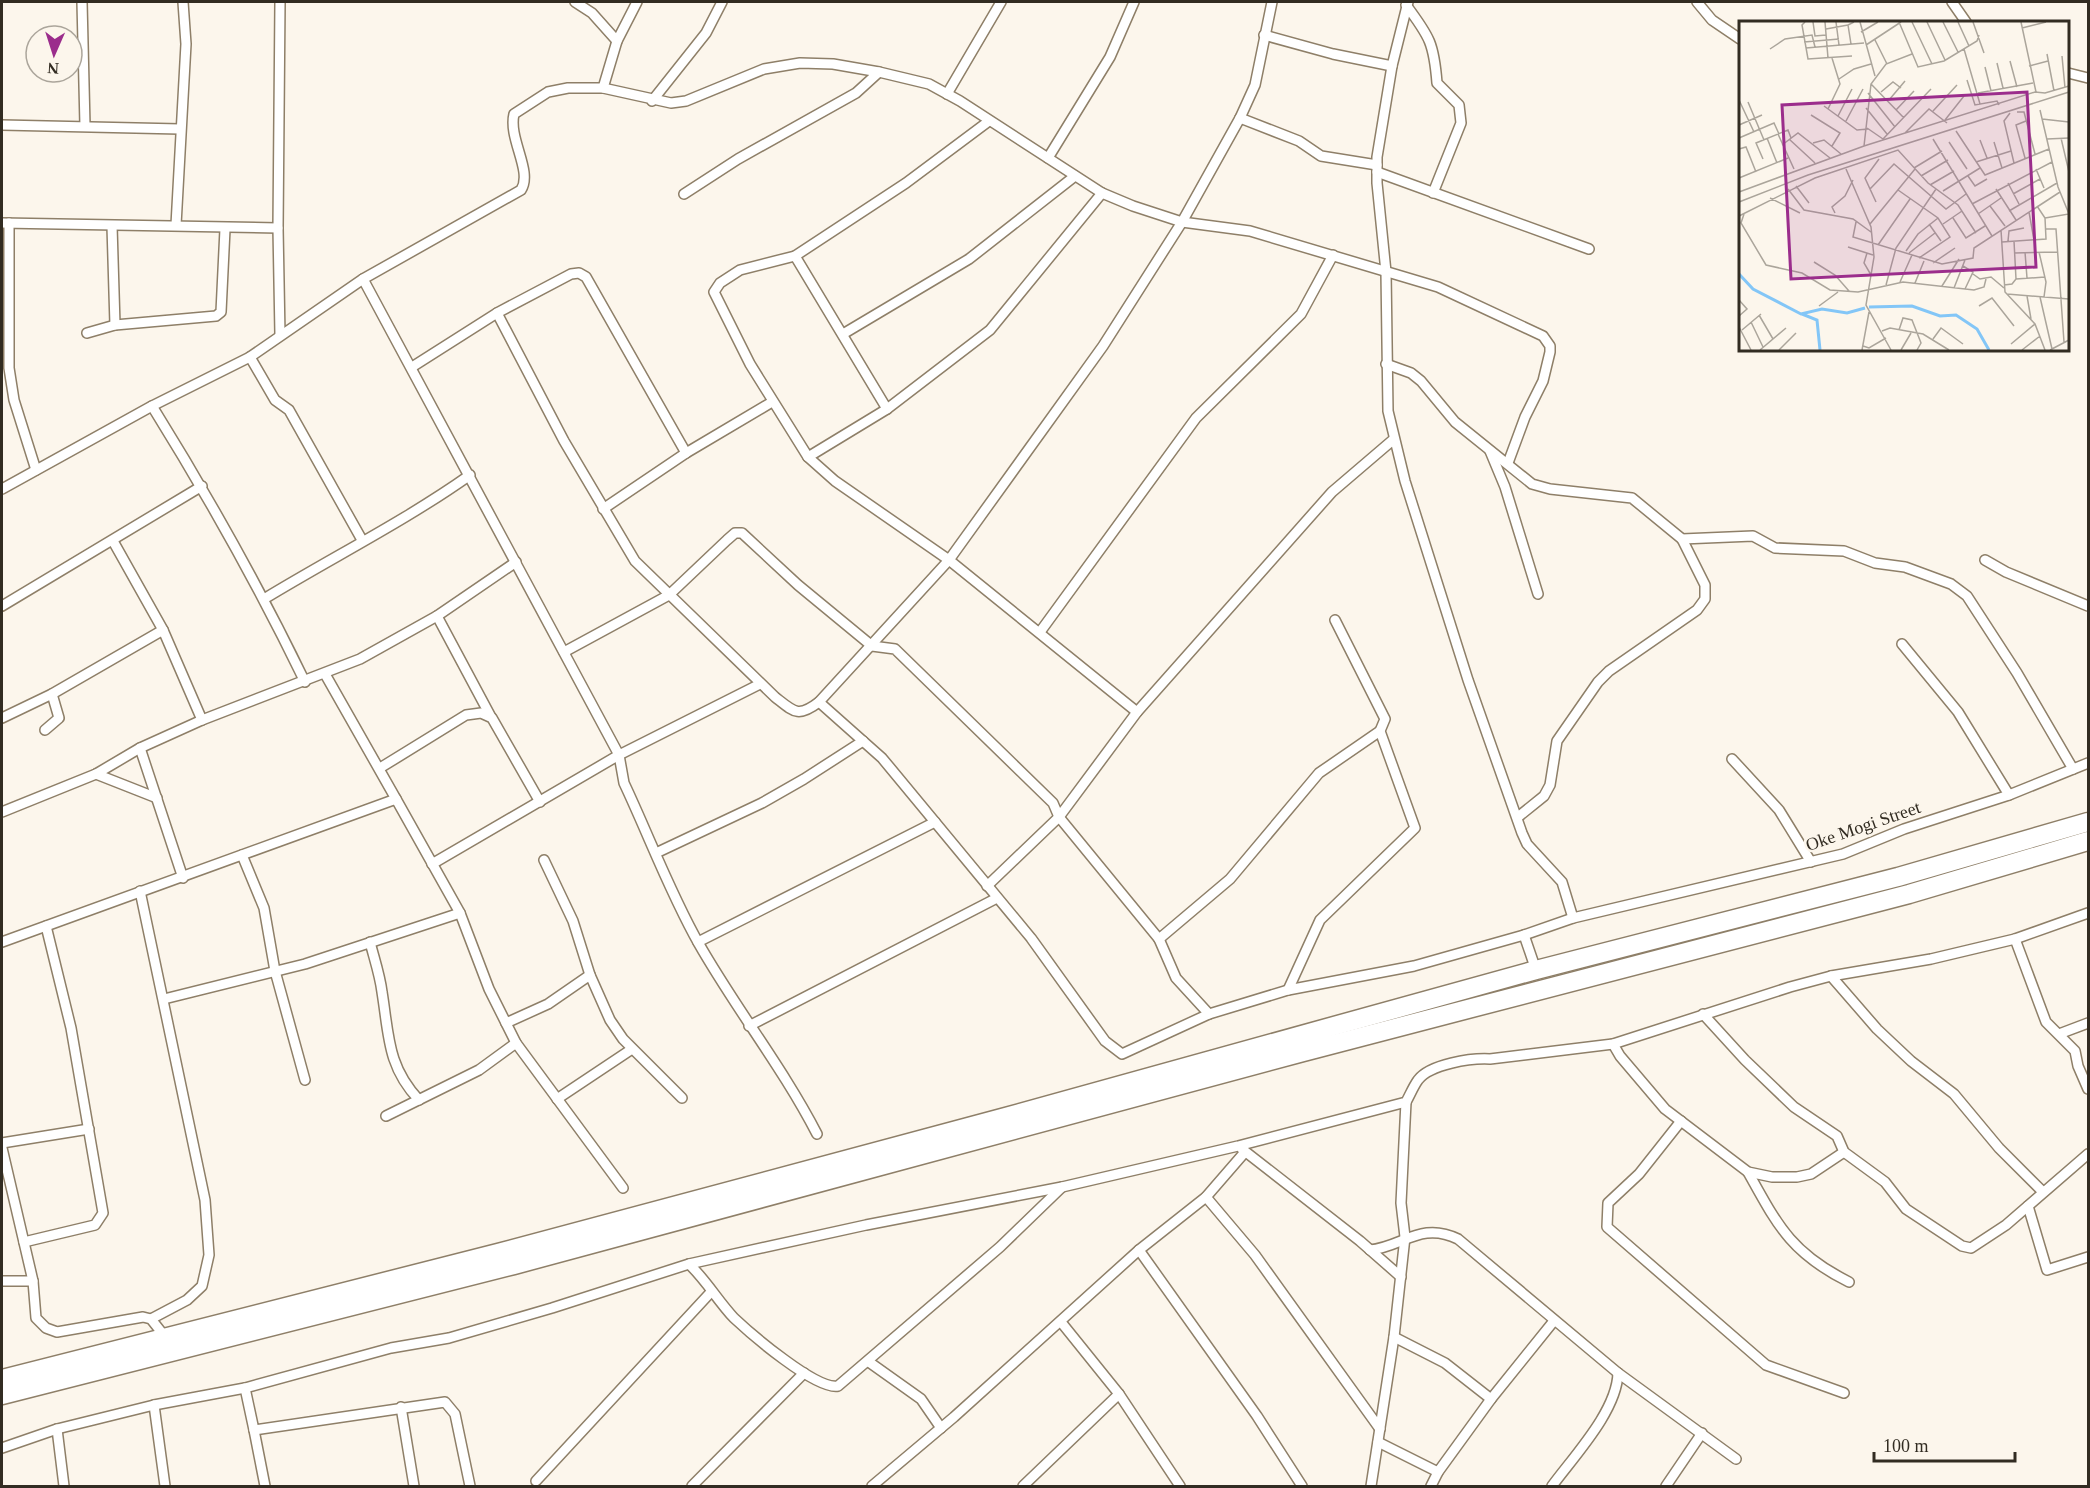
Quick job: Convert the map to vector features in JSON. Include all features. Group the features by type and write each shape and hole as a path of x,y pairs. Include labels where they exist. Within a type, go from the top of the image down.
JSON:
{"highway":[{"path":"2,1379 620,1221 1536,970 1898,877 2088,822"},
{"path":"2,1395 514,1265 1303,1052 1909,894 2088,841"}],"street":[{"path":"82,2 86,126"},
{"path":"176,225 186,44 183,2"},
{"path":"280,2 278,228 280,335"},
{"path":"575,2 592,13 617,41"},
{"path":"603,88 617,41 637,2"},
{"path":"652,101 706,33 722,2"},
{"path":"947,94 1001,2"},
{"path":"1048,158 1110,57 1134,2"},
{"path":"497,313 603,509 635,561 760,684 794,712 806,712 819,702 872,646 949,560 1103,346 1182,222 1240,118 1255,85 1272,2"},
{"path":"1697,2 1713,20 1739,38"},
{"path":"1952,2 1965,21"},
{"path":"1407,3 1392,66 1377,169 1386,273 1388,411 1394,439 1464,669 1527,844 1562,882 1573,918"},
{"path":"1407,3 1428,34 1434,51 1437,83 1459,105 1461,123 1433,193"},
{"path":"1264,35 1333,54 1392,66"},
{"path":"2,489 152,406 250,357 363,279 521,190 526,178 512,132 514,114 548,92 587,86 652,101 686,101 765,69 800,63 833,64 929,84 1102,193 1182,222 1234,227 1447,290 1542,336 1550,346 1543,381 1525,417 1508,463"},
{"path":"684,194 738,159 863,88 879,72"},
{"path":"2069,73 2088,78"},
{"path":"1240,118 1299,141 1321,156 1377,169 1433,193 1589,249"},
{"path":"989,121 906,183 795,256 740,270 720,283 714,292 750,364 808,457 835,481 949,560 1137,712"},
{"path":"2,125 180,129"},
{"path":"843,334 969,259 1075,176"},
{"path":"808,457 887,409 990,330 1102,193"},
{"path":"36,470 14,400 9,368 5,223 176,225 225,229 278,228"},
{"path":"112,226 115,325"},
{"path":"87,333 115,325 216,316 222,312 225,229"},
{"path":"1040,632 1196,418 1301,314 1333,255"},
{"path":"795,256 887,409"},
{"path":"412,368 497,313 571,274 579,273 586,277 686,453"},
{"path":"363,279 619,755 624,783 698,942 749,1026 800,1100 817,1134"},
{"path":"250,357 275,400 289,410 362,540"},
{"path":"1386,364 1411,373 1421,381 1455,422 1539,488 1632,498 1672,534 1683,539 1753,536 1774,548 1844,552 1875,563 1905,567 1951,584 1967,596 1973,605 2017,672 2073,769"},
{"path":"603,509 686,453 772,402"},
{"path":"152,406 202,486 264,599 305,682"},
{"path":"987,886 1059,817 1137,712 1332,492 1394,439"},
{"path":"1490,451 1505,487 1538,594"},
{"path":"264,599 362,540 422,508 470,475"},
{"path":"2,606 202,486"},
{"path":"564,652 669,595 735,533 742,533 798,585 872,646 895,649 910,662 1053,803 1059,817 1160,939 1176,978 1209,1014"},
{"path":"1518,817 1544,796 1550,785 1557,741 1598,682 1609,671 1697,610 1705,599 1705,585 1683,539"},
{"path":"113,541 163,630 202,720"},
{"path":"1986,560 2006,572 2088,606"},
{"path":"2,812 96,774 140,748 202,720 360,659 437,616 516,562"},
{"path":"437,616 540,802"},
{"path":"1160,939 1230,879 1319,773 1380,731 1385,719 1335,620"},
{"path":"2,718 52,694 163,630"},
{"path":"1902,644 1958,712 2009,795"},
{"path":"325,674 460,913 516,1044 622,1188"},
{"path":"432,864 619,755 760,684"},
{"path":"45,730 59,718 52,694"},
{"path":"749,1026 997,898 882,758 819,702"},
{"path":"380,768 466,714 481,713 492,718"},
{"path":"1288,990 1320,920 1415,828 1380,731"},
{"path":"656,853 762,803 863,741"},
{"path":"140,748 183,878"},
{"path":"1732,759 1779,810 1811,862"},
{"name":"Oke Mogi Street","path":"997,898 1030,938 1105,1041 1122,1054 1209,1014 1288,990 1414,966 1524,935 1573,918 1843,854 1904,829 2009,795 2088,763"},
{"path":"96,774 157,798"},
{"path":"2,942 140,891 183,878 396,798"},
{"path":"698,942 935,822"},
{"path":"242,855 264,908 275,971 305,1080"},
{"path":"544,860 573,921 590,975 610,1020 632,1049 682,1098"},
{"path":"140,891 205,1200 210,1255 201,1286 187,1300 151,1319"},
{"path":"164,999 275,971 460,913"},
{"path":"1371,1486 1394,1337 1405,1237 1401,1203 1406,1102 1419,1078 1431,1071 1471,1058 1490,1059 1613,1044 1703,1014 1831,976 1931,959 2015,939 2088,913"},
{"path":"24,1242 95,1225 102,1219 71,1028 46,926"},
{"path":"1524,935 1536,970"},
{"path":"2015,939 2046,1022 2075,1051 2078,1066 2088,1089"},
{"path":"370,942 382,992 386,1034 404,1084 419,1100"},
{"path":"506,1023 548,1004 590,975"},
{"path":"1831,976 1877,1029 1911,1061 1954,1094 1999,1148 2043,1192"},
{"path":"1703,1014 1745,1060 1794,1107 1837,1136 1844,1152 1885,1182 1906,1209 1962,1246 1971,1248 2006,1225 2088,1154"},
{"path":"2059,1034 2088,1023"},
{"path":"386,1116 479,1071 516,1044"},
{"path":"1613,1044 1620,1056 1665,1109 1749,1172 1772,1177 1797,1177 1811,1174 1844,1152"},
{"path":"556,1099 632,1049"},
{"path":"2,1448 57,1429 154,1405 245,1388 391,1347 450,1338 689,1264 866,1225 1241,1149 1406,1102"},
{"path":"1681,1121 1639,1174 1608,1203 1607,1227 1766,1365 1844,1394"},
{"path":"89,1129 2,1146 33,1281 36,1318 46,1328 57,1332 143,1317 151,1319 166,1338"},
{"path":"873,1486 1061,1322 1139,1250 1206,1197 1241,1149"},
{"path":"1241,1149 1401,1277"},
{"path":"1749,1172 1779,1228 1793,1244 1832,1274 1849,1282"},
{"path":"689,1264 735,1319 804,1373 833,1387 838,1386 869,1362 1000,1247 1062,1187"},
{"path":"1206,1197 1261,1265 1380,1429"},
{"path":"2028,1206 2047,1270 2088,1257"},
{"path":"1370,1250 1382,1249 1405,1237 1436,1233 1448,1234 1458,1239 1553,1322 1617,1373 1736,1459"},
{"path":"1139,1250 1257,1416 1302,1486"},
{"path":"2,1281 33,1281"},
{"path":"537,1481 711,1292"},
{"path":"1061,1322 1119,1394 1177,1483 1166,1486"},
{"path":"1431,1486 1438,1472 1491,1400 1553,1322"},
{"path":"1394,1337 1445,1363 1491,1400"},
{"path":"869,1362 921,1399 941,1428"},
{"path":"692,1486 804,1373"},
{"path":"1552,1486 1608,1411 1617,1388 1617,1373"},
{"path":"245,1388 265,1486"},
{"path":"1023,1486 1119,1394"},
{"path":"254,1430 445,1402 451,1406 470,1486"},
{"path":"154,1405 165,1486"},
{"path":"401,1407 414,1486"},
{"path":"57,1429 64,1486"},
{"path":"1666,1486 1702,1433"},
{"path":"1378,1442 1438,1472"}]}
